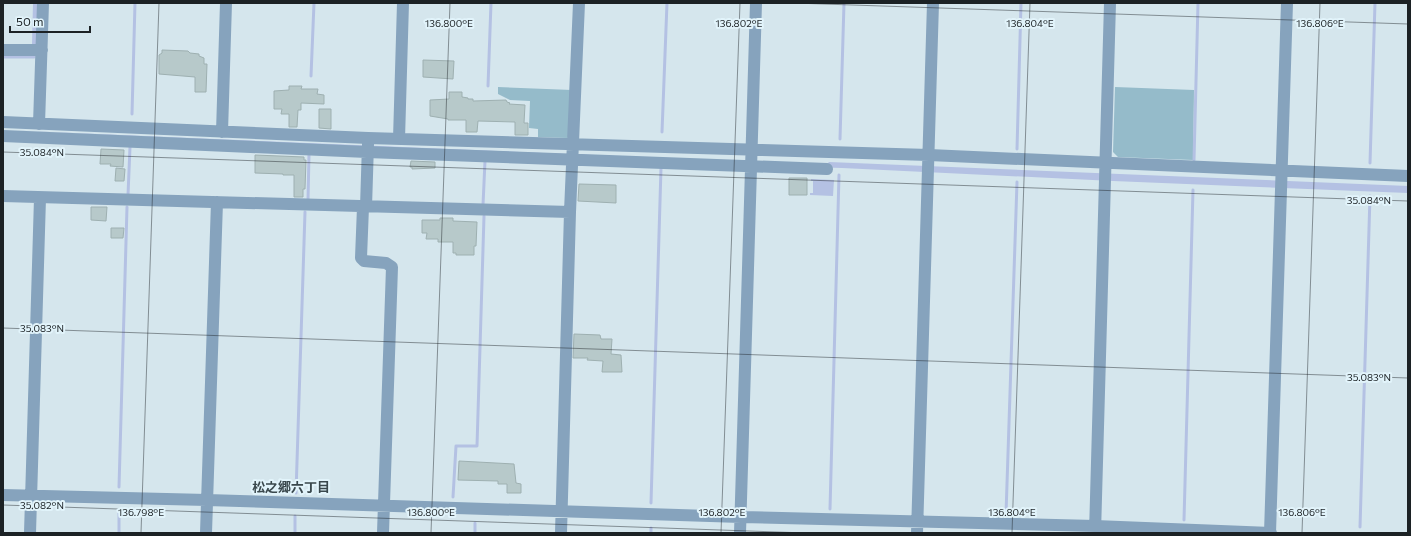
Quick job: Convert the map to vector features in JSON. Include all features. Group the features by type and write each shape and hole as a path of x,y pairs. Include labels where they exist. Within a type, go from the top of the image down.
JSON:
{"street":[{"path":"39,124 43,3"},
{"path":"222,132 226,3"},
{"path":"399,139 402,3"},
{"path":"561,533 572,145 579,3"},
{"path":"740,533 756,3"},
{"path":"917,527 933,3"},
{"path":"1095,530 1110,3"},
{"path":"3,494 741,517 917,527 1270,533 1287,3"},
{"path":"3,50 42,50"},
{"path":"3,122 222,132 572,160 752,158 827,169"},
{"path":"3,136 368,144 399,139 572,145 752,158 928,164 1105,166 1281,179 1408,176"},
{"path":"368,144 361,258 364,261 386,263 392,267 383,533"},
{"path":"3,196 570,212"},
{"path":"30,533 40,198"},
{"path":"206,533 217,202"}],"shaded area":[{"path":"33,3 38,3 37,44 32,44"},
{"path":"498,87 572,90 570,135 567,138 538,137 538,129 529,128 530,101 510,100 498,94"},
{"path":"1115,87 1194,90 1193,160 1118,157 1113,152"},
{"path":"3,130 757,162 827,164 829,162 1408,186 1408,193 744,165"},
{"path":"811,179 834,180 833,196 810,195 810,193 813,193 813,181 811,181"}],"building":[{"path":"162,50 188,51 190,53 199,54 199,56 204,58 204,64 207,64 206,92 195,92 195,77 159,74 159,55 162,53"},
{"path":"423,60 454,61 453,79 423,77"},
{"path":"289,86 302,86 301,89 318,89 317,94 324,95 324,104 301,103 301,110 298,110 297,127 289,127 289,114 281,114 282,109 274,109 274,91 289,90"},
{"path":"449,92 462,92 462,97 473,99 473,101 506,100 510,103 509,104 525,105 524,123 528,123 528,135 515,135 515,122 478,121 477,132 466,132 466,120 448,120 430,116 430,100 449,99"},
{"path":"319,109 331,109 331,129 319,128"},
{"path":"101,149 124,150 123,167 110,166 111,164 100,164"},
{"path":"255,155 304,157 304,160 306,160 305,189 303,189 303,197 294,197 294,175 255,173"},
{"path":"411,161 435,162 435,168 412,169 412,167 410,167"},
{"path":"116,168 125,169 124,181 115,181"},
{"path":"789,178 807,178 807,195 789,195"},
{"path":"579,184 616,185 616,203 578,201"},
{"path":"91,207 107,207 106,221 91,220"},
{"path":"440,218 453,218 453,221 477,222 474,255 456,255 456,253 453,253 453,242 438,242 438,239 426,239 427,233 422,233 422,220 440,220"},
{"path":"111,228 124,228 123,238 111,238"},
{"path":"574,334 600,335 601,339 612,339 611,354 621,355 622,372 602,372 603,361 587,360 588,358 573,358"},
{"path":"459,461 514,464 516,483 521,484 521,493 507,493 507,484 498,484 498,481 458,480"}],"waterway":[{"path":"132,114 135,3"},
{"path":"311,76 314,3"},
{"path":"488,86 491,3"},
{"path":"662,132 667,3"},
{"path":"840,139 844,3"},
{"path":"1017,149 1021,3"},
{"path":"1194,160 1198,3"},
{"path":"1370,163 1375,3"},
{"path":"3,57 34,57"},
{"path":"128,195 130,147"},
{"path":"308,200 309,154"},
{"path":"483,205 485,161"},
{"path":"651,503 661,168"},
{"path":"830,509 839,175"},
{"path":"1006,514 1017,182"},
{"path":"1184,520 1193,190"},
{"path":"1360,527 1370,196"},
{"path":"119,487 127,207"},
{"path":"296,493 305,212"},
{"path":"453,497 456,446 477,446 484,216"},
{"path":"119,511 119,533"},
{"path":"295,516 295,533"},
{"path":"475,523 475,533"},
{"path":"651,528 651,533"}],"district":[{"name":"松之郷六丁目","path":"291,487"}]}
